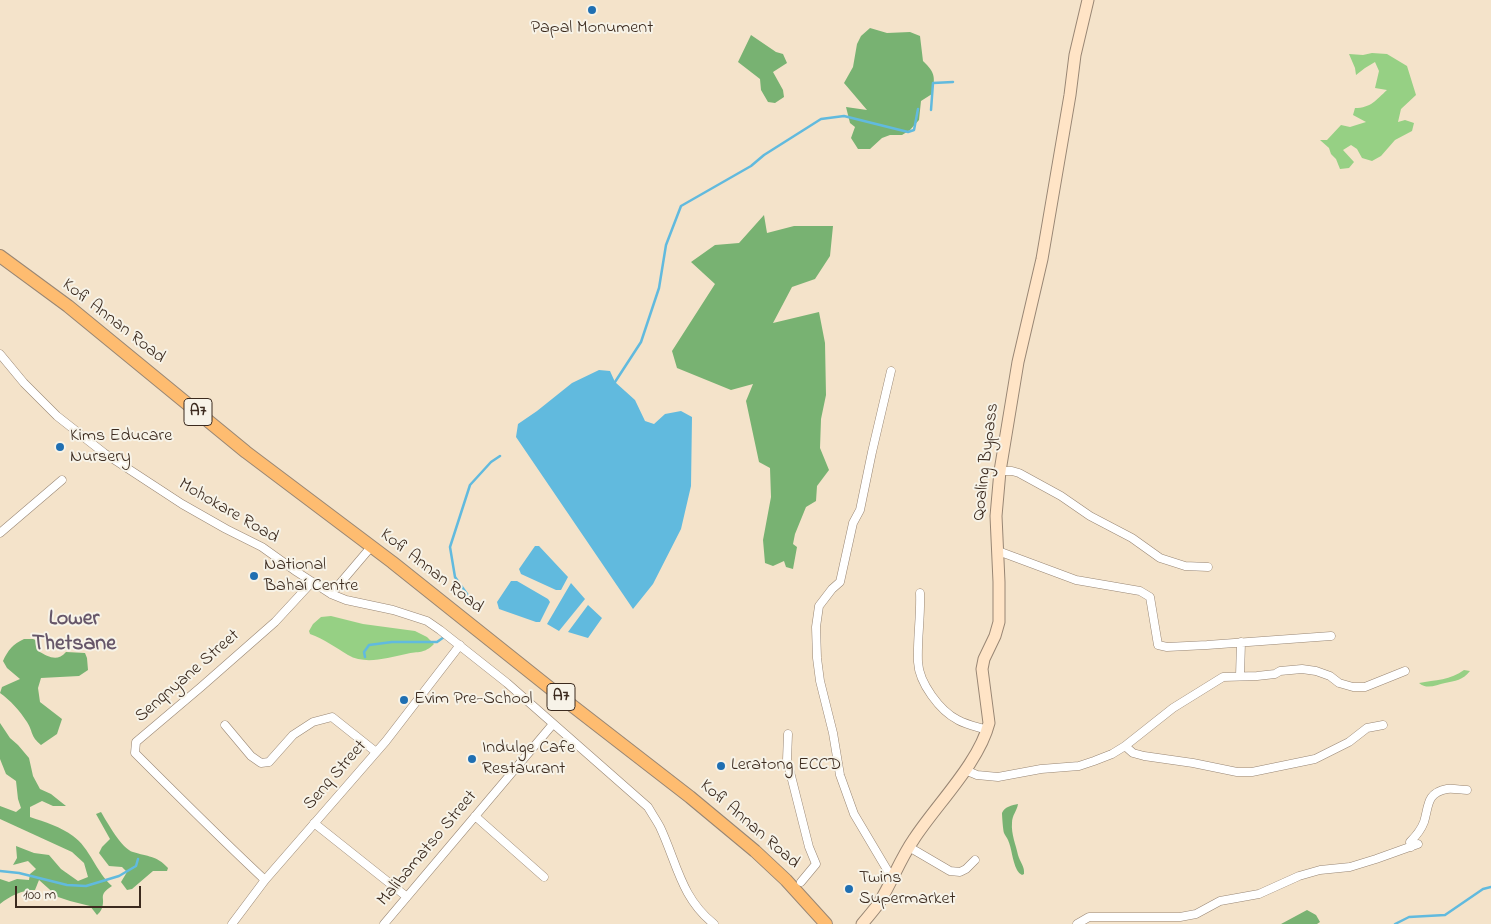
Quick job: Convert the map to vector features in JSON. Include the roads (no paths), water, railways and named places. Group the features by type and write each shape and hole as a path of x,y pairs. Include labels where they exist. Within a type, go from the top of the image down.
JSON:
{"main road":[{"name":"Qoaling Bypass","path":"862,924 878,903 913,839 965,770 981,744 989,724 982,669 984,659 995,636 999,622 996,516 1000,471 1018,362 1042,259 1070,95 1074,55 1088,0"},
{"name":"Kofi Annan Road","path":"2,256 68,306 246,452 371,547 731,830 786,880 822,922"}],"street":[{"name":"Mohokare Road","path":"0,354 24,383 57,416 104,453 182,504 262,547 331,594 346,600 393,610 427,621 460,645 648,807 660,827 694,905 714,924"},
{"path":"891,371 860,510 852,523 840,582 819,606 816,627 820,681 833,733 840,775 854,814 892,878"},
{"path":"1000,471 1019,473 1061,496 1090,516 1132,538 1160,558 1185,566 1208,567"},
{"path":"0,533 62,480"},
{"path":"331,594 371,547"},
{"path":"998,551 1076,580 1140,592 1150,597 1158,645 1167,647 1330,636"},
{"name":"Senqnyane Street","path":"265,880 205,824 135,753 136,742 275,622 312,582"},
{"path":"920,593 921,617 918,664 922,682 952,716 987,730"},
{"path":"1240,676 1241,642"},
{"name":"Senq Street","path":"232,924 265,880 376,752 460,645"},
{"path":"965,770 977,775 998,777 1041,769 1079,766 1112,754 1173,708 1224,677 1248,677 1275,674 1280,671 1309,670 1330,676 1339,683 1352,687 1365,687 1405,671"},
{"path":"225,725 252,756 261,763 269,762 292,735 312,722 332,717 376,752"},
{"name":"Malibamatso Street","path":"384,924 553,724"},
{"path":"1125,746 1133,754 1237,772 1252,772 1315,759 1349,742 1367,728 1383,725"},
{"path":"788,734 787,760 808,847 816,864 801,882"},
{"path":"1076,924 1089,917 1180,917 1196,914 1220,901 1259,894 1300,876 1320,870 1350,867 1376,859 1414,845 1410,842 1424,823 1428,803 1434,794 1447,789 1467,790"},
{"path":"476,816 544,877"},
{"path":"314,823 406,897"},
{"path":"909,847 950,871 960,872 966,870 975,860"}],"water":[{"path":"599,370 610,371 615,382 635,400 645,421 654,424 665,414 681,411 692,417 691,486 681,529 653,584 633,609 516,437 518,424 572,383"},
{"path":"535,546 539,546 568,577 561,590 556,590 521,574 519,569"},
{"path":"511,581 517,581 548,599 550,602 540,622 499,609 497,602"},
{"path":"571,583 585,599 559,631 547,624"},
{"path":"588,605 602,618 588,638 568,632"}],"waterway":[{"path":"931,110 933,83 953,82"},
{"path":"613,383 641,342 659,288 666,245 681,206 751,166 764,155 821,119 844,116 908,132 914,130 918,109"},
{"path":"474,604 455,577 450,547 470,485 491,462 500,456"},
{"path":"365,657 364,652 369,645 392,642 437,642 444,637"},
{"path":"0,871 19,873 67,885 86,886 119,876 136,866 138,859"},
{"path":"1395,924 1409,917 1445,915 1483,889 1491,887"}],"place":[{"name":"Papal Monument","path":"592,10"},
{"name":"Kims Educare Nursery","path":"60,447"},
{"name":"National Bahaí Centre","path":"254,576"},
{"name":"Evim Pre-School","path":"404,700"},
{"name":"Indulge Cafe Restaurant","path":"472,759"},
{"name":"Leratong ECCD","path":"721,766"},
{"name":"Twins Supermarket","path":"849,889"}],"district":[{"name":"Lower Thetsane","path":"74,632"}]}
